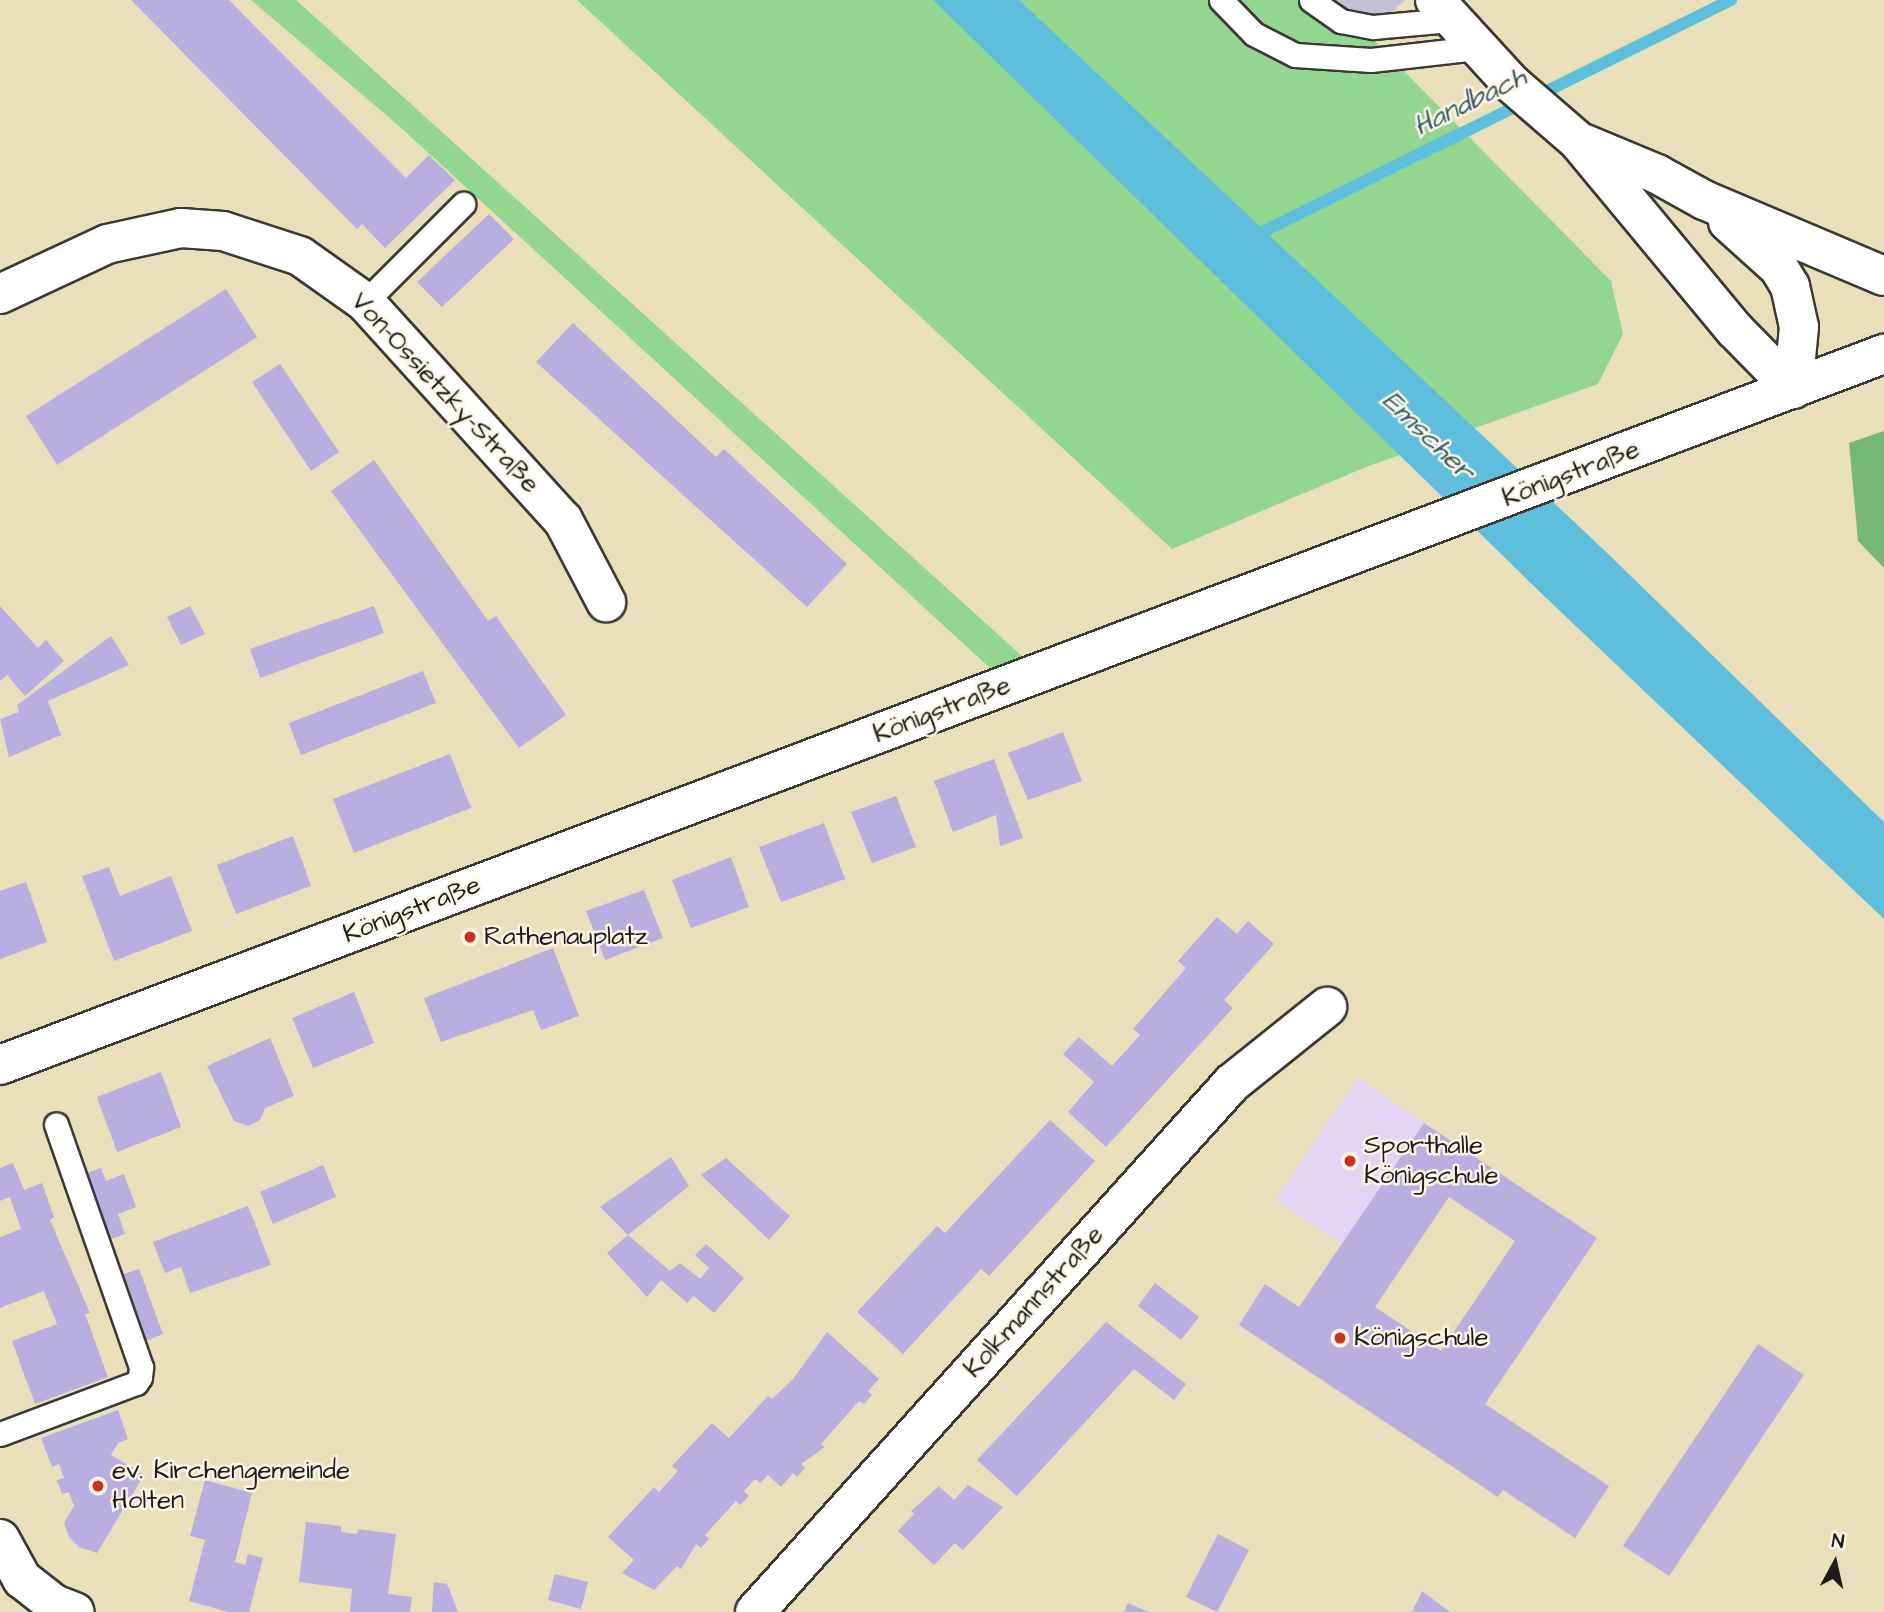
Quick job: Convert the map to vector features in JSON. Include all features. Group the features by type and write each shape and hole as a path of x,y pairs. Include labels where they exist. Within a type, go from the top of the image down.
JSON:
{"street":[{"path":"1443,10 1511,83 1564,130 1734,330 1793,389"},
{"path":"1564,130 1657,174 1704,201 1884,276"},
{"path":"1704,201 1779,268 1790,286 1799,327 1793,389"},
{"name":"Von-Ossietzky-Straße","path":"0,294 107,244 181,228 265,241 300,256 365,302 563,520 606,602"},
{"name":"Königstraße","path":"0,1065 1370,551 1884,354"},
{"name":"Kolkmannstraße","path":"754,1612 1232,1083 1328,1007"},
{"path":"0,1539 22,1579 54,1604 75,1612"}],"lane":[{"path":"1221,0 1254,34 1295,55 1371,60 1476,48"},
{"path":"1311,0 1341,21 1373,27 1443,10"},
{"path":"365,302 463,204"},
{"path":"0,1434 136,1383 140,1377 141,1367 56,1124"}],"shaded area":[{"path":"1334,0 1405,0 1369,34"},
{"name":"Sporthalle Königschule","path":"1358,1078 1424,1123 1342,1244 1275,1200"}],"green space":[{"path":"251,0 296,0 1033,666 1002,679 399,126"},
{"path":"577,0 1334,0 1611,281 1623,334 1598,384 1366,467 1172,549"},
{"path":"1884,431 1884,568 1858,541 1849,443"}],"water":[{"name":"Emscher","path":"933,0 1019,0 1603,549 1884,822 1884,919 1541,593"}],"building":[{"path":"131,0 229,0 406,178 429,155 455,180 385,248 362,224 357,229"},
{"path":"489,214 514,239 442,307 417,282"},
{"path":"226,289 257,337 57,465 26,416"},
{"path":"573,323 716,457 724,449 847,564 807,607 536,362"},
{"path":"280,364 339,452 311,471 252,382"},
{"path":"374,460 488,621 496,616 566,715 519,748 331,491"},
{"path":"0,606 38,648 46,640 64,661 25,696 7,675 0,681"},
{"path":"190,606 205,634 181,645 167,617"},
{"path":"374,606 384,633 260,678 250,649"},
{"path":"111,636 129,665 48,701 61,735 9,757 0,719 19,712 17,705"},
{"path":"423,671 436,703 301,755 289,723"},
{"path":"1063,732 1082,781 1028,800 1008,753"},
{"path":"450,754 471,808 354,853 333,799"},
{"path":"994,759 1023,838 1000,846 996,815 953,832 934,781"},
{"path":"896,796 916,847 872,863 851,812"},
{"path":"824,823 845,879 781,902 759,847"},
{"path":"293,836 311,886 236,914 217,865"},
{"path":"731,857 749,907 691,928 672,880"},
{"path":"109,867 120,896 171,876 192,931 114,961 82,876"},
{"path":"26,882 47,942 0,959 0,891"},
{"path":"644,890 663,938 605,960 586,911"},
{"path":"1217,917 1237,934 1248,921 1274,944 1224,1000 1233,1008 1106,1147 1068,1112 1094,1082 1063,1054 1079,1037 1112,1066 1140,1035 1133,1029 1186,968 1178,961"},
{"path":"553,948 579,1016 541,1030 533,1010 441,1042 424,998"},
{"path":"354,992 374,1043 313,1068 292,1018"},
{"path":"270,1038 294,1096 265,1108 260,1120 248,1126 234,1121 207,1066"},
{"path":"161,1072 181,1127 117,1152 97,1097"},
{"path":"1050,1120 1095,1161 989,1276 981,1269 903,1354 857,1312 937,1226 945,1233"},
{"name":"Königschule","path":"1424,1123 1597,1238 1485,1404 1609,1486 1575,1538 1503,1490 1498,1497 1239,1325 1265,1284 1299,1307","holes":["1449,1197 1515,1241 1441,1351 1375,1307"]},
{"path":"671,1157 689,1186 628,1235 600,1207"},
{"path":"726,1158 790,1216 769,1240 701,1175"},
{"path":"13,1163 24,1190 42,1183 54,1217 50,1220 90,1313 85,1314 108,1377 35,1404 12,1341 57,1324 44,1291 0,1308 0,1237 21,1229 10,1197 0,1201 0,1168"},
{"path":"323,1165 336,1197 273,1224 260,1192"},
{"path":"101,1168 106,1181 124,1174 136,1207 118,1214 125,1234 108,1240 84,1174"},
{"path":"248,1206 271,1265 190,1293 181,1267 165,1273 153,1242"},
{"path":"628,1235 670,1271 680,1263 700,1279 709,1268 695,1255 706,1244 744,1278 714,1313 694,1296 687,1303 661,1280 647,1297 607,1253"},
{"path":"139,1269 163,1334 146,1341 121,1275"},
{"path":"1155,1283 1199,1317 1181,1340 1138,1306"},
{"path":"1106,1322 1186,1384 1174,1400 1134,1369 1017,1496 977,1460"},
{"path":"827,1332 879,1379 868,1391 872,1395 864,1404 859,1401 821,1444 825,1447 801,1464 805,1468 797,1477 793,1473 781,1487 768,1475 760,1483 755,1479 744,1491 749,1496 740,1505 736,1501 705,1535 709,1539 701,1548 696,1544 681,1569 677,1566 654,1590 622,1573 634,1560 608,1537 654,1487 659,1492 678,1471 672,1466 712,1423 729,1438 768,1396 772,1399 793,1379"},
{"path":"1758,1344 1804,1375 1669,1576 1623,1546"},
{"name":"ev. Kirchengemeinde Holten","path":"118,1410 128,1439 118,1443 111,1455 144,1475 97,1553 79,1547 69,1537 64,1523 74,1506 69,1492 62,1494 57,1480 64,1478 59,1464 52,1467 41,1438"},
{"path":"205,1480 252,1493 235,1562 245,1565 248,1554 263,1558 249,1612 228,1612 189,1601 205,1540 190,1536"},
{"path":"968,1485 1003,1507 963,1550 955,1543 934,1565 898,1531 914,1514 911,1511 939,1486 954,1500"},
{"path":"306,1522 341,1526 341,1532 357,1534 358,1529 396,1534 388,1594 412,1597 410,1612 350,1612 352,1589 299,1582"},
{"path":"1218,1534 1249,1550 1217,1612 1186,1597"},
{"path":"555,1574 588,1582 581,1609 548,1600"},
{"path":"434,1582 447,1584 458,1612 432,1612"},
{"path":"1422,1591 1450,1612 1412,1612"},
{"path":"1128,1603 1149,1612 1124,1612"}],"waterway":[{"name":"Handbach","path":"1248,239 1731,0"}],"place":[{"name":"Rathenauplatz","path":"470,937"},
{"name":"Sporthalle Königschule","path":"1350,1161"},
{"name":"Königschule","path":"1340,1338"},
{"name":"ev. Kirchengemeinde Holten","path":"98,1486"}]}
